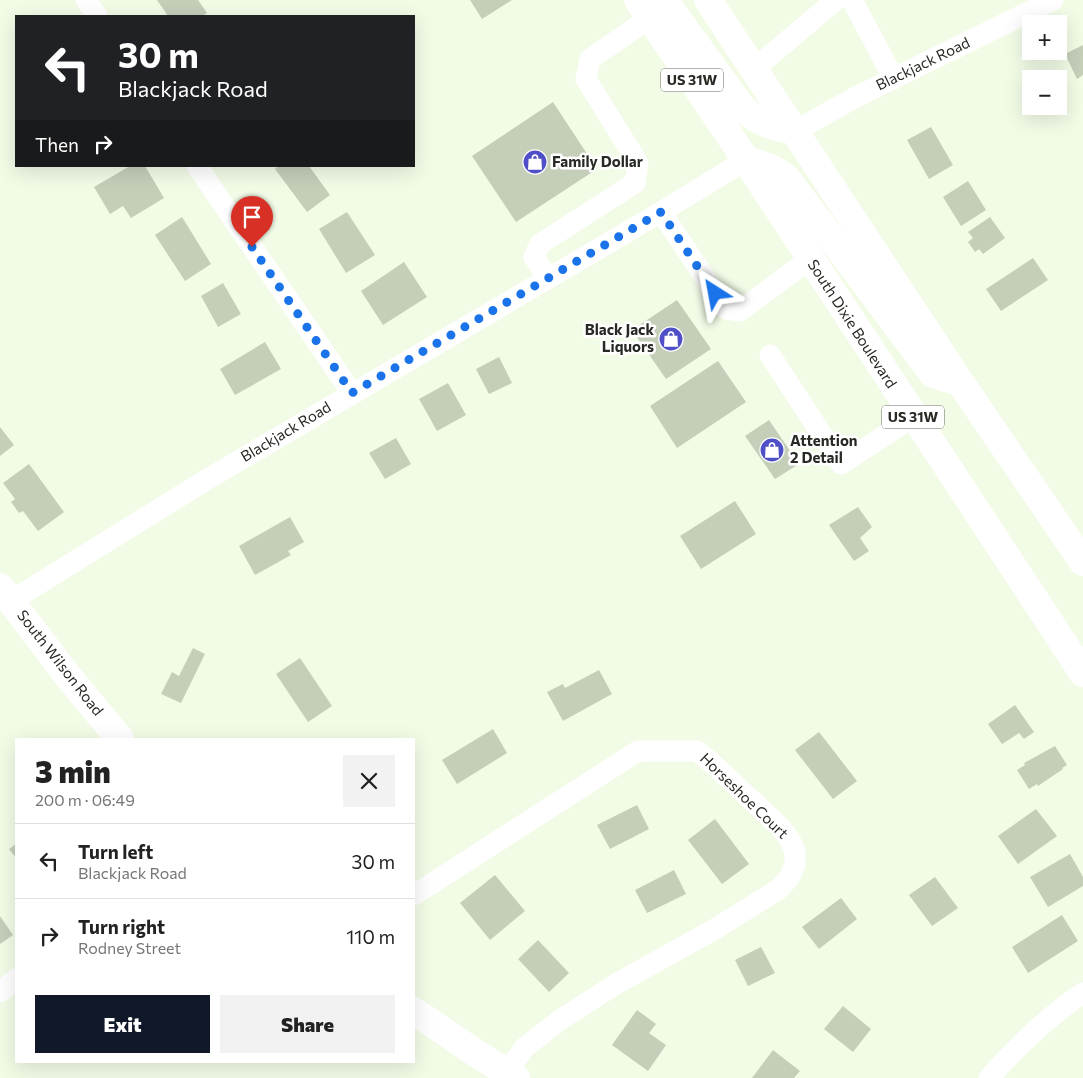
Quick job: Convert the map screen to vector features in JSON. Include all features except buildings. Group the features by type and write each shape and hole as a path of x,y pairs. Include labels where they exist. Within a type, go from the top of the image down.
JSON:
{"main road":[{"path":"708,0 960,382 1083,562"},
{"path":"651,6 752,117 770,126 795,131"},
{"name":"South Dixie Boulevard","path":"651,6 746,160 810,259 1083,673"},
{"path":"746,160 764,164 787,179 933,374 960,382"},
{"name":"South Wilson Road","path":"5,594 67,675 119,738"},
{"path":"415,1012 511,1075"}],"street":[{"path":"86,0 96,15"},
{"path":"754,69 836,0"},
{"path":"852,0 894,79"},
{"name":"Blackjack Road","path":"795,131 894,79 1053,0"},
{"path":"548,278 534,257 540,244 635,183 638,163 586,79 590,59 651,6"},
{"name":"Blackjack Road","path":"5,594 206,480 746,160"},
{"path":"198,167 352,393"},
{"path":"661,212 726,309 740,311 810,259"},
{"path":"770,354 841,464 913,417"},
{"name":"Horseshoe Court","path":"415,894 638,752 697,751 714,764 778,825 789,838 796,851 795,865 789,878 779,890 716,929 616,984 560,1020 524,1048 511,1075"},
{"path":"0,992 15,980"},
{"path":"989,1078 1011,1053 1058,1010 1083,993"}],"place":[{"name":"Family Dollar","path":"535,162"},
{"name":"Black Jack Liquors","path":"671,339"},
{"name":"Attention 2 Detail","path":"772,450"}],"route":[{"path":"252,247 352,393 661,212 715,293"}]}
